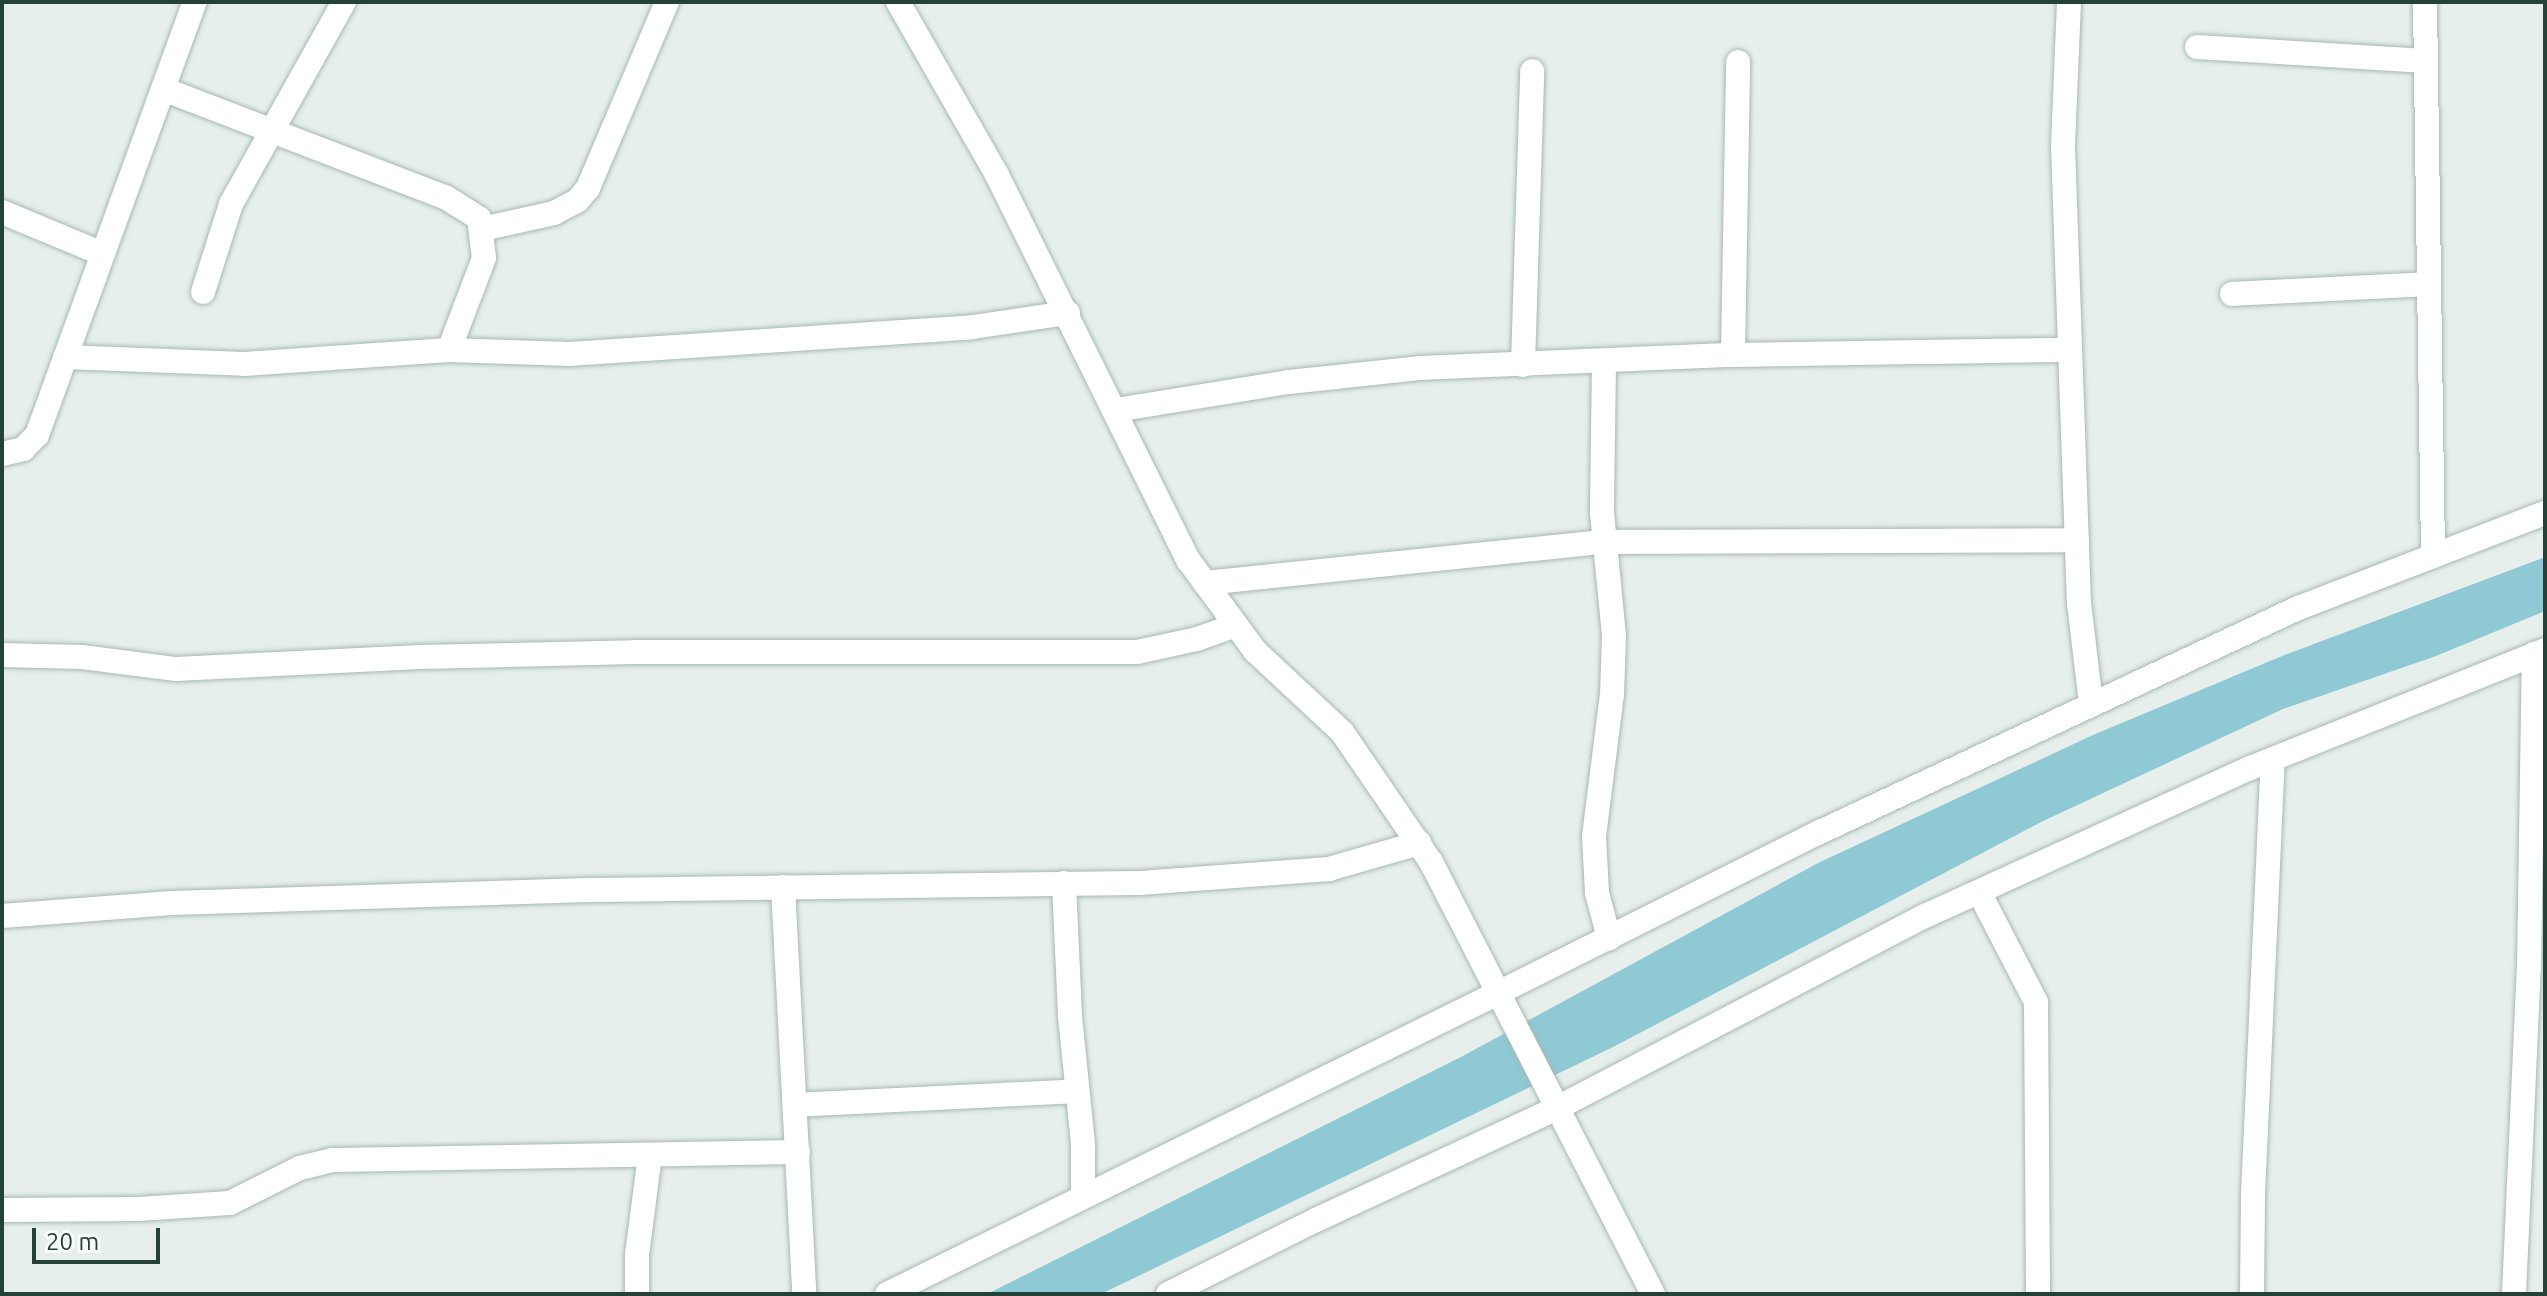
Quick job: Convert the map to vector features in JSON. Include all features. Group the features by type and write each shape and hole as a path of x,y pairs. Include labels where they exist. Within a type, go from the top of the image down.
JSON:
{"street":[{"path":"2,454 23,449 37,435 195,2"},
{"path":"203,292 231,204 344,2"},
{"path":"482,229 554,213 578,200 588,188 667,2"},
{"path":"898,2 997,175 1189,561 1255,651 1342,732 1419,843 1553,1096 1653,1294"},
{"path":"2069,2 2063,146 2079,603 2091,704"},
{"path":"2425,2 2433,556"},
{"path":"2197,47 2426,61"},
{"path":"1733,355 1738,62"},
{"path":"1523,365 1532,71"},
{"path":"163,89 445,197 479,218 484,258 449,350"},
{"path":"2,212 103,254"},
{"path":"2232,294 2429,284"},
{"path":"65,357 244,364 449,350 569,354 973,327 1068,313"},
{"path":"1116,410 1289,382 1393,370 1733,355 2070,350"},
{"path":"1604,362 1603,542 1614,635 1612,694 1594,837 1597,893 1609,938"},
{"path":"887,1294 1083,1196 1503,1001 1609,938 1820,832 2091,704 2296,609 2545,513"},
{"path":"1205,583 1603,542 2077,540"},
{"path":"2,655 82,657 176,669 420,657 635,652 1137,652 1236,625"},
{"path":"1168,1294 1553,1096 1979,892 2273,759 2540,652 2536,1005 2514,1294"},
{"path":"2252,1294 2254,1179 2273,759"},
{"path":"2,916 188,902 783,887 1140,883 1329,869 1419,843"},
{"path":"1064,883 1083,1196"},
{"path":"783,887 804,1294"},
{"path":"1979,892 2036,1002 2038,1294"},
{"path":"795,1105 1077,1091"},
{"path":"2,1210 138,1209 230,1203 300,1168 333,1160 798,1152"},
{"path":"637,1294 637,1255 650,1155"}],"water":[{"path":"2545,557 2545,611 2436,656 2283,709 2041,822 1613,1047 1101,1294 987,1294 1461,1057 1818,863 2093,735 2282,656"}]}
